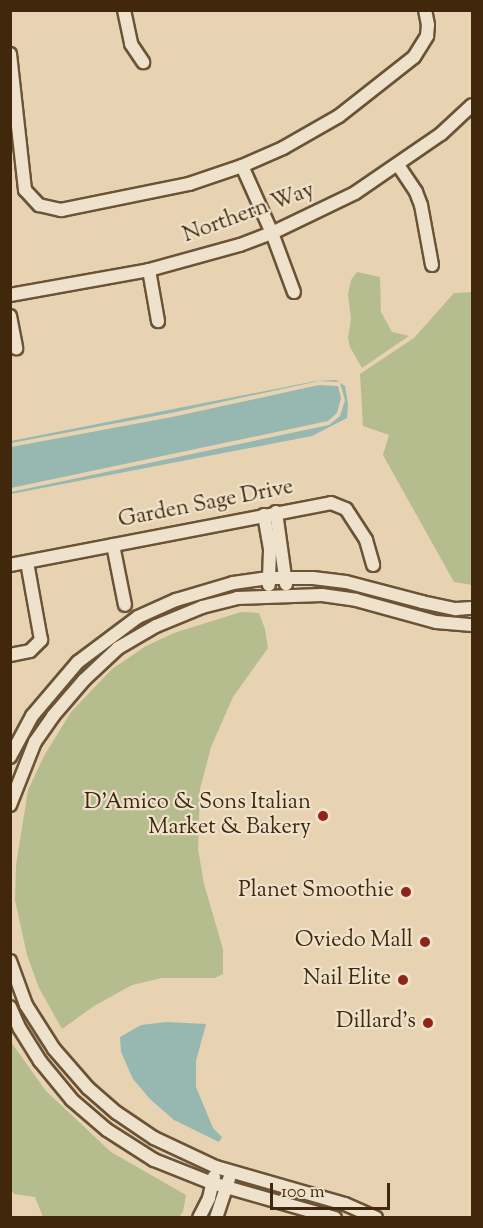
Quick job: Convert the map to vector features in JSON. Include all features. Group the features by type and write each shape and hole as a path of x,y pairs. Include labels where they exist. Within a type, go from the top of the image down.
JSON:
{"street":[{"path":"124,10 131,44 143,62"},
{"path":"10,54 22,180 25,190 39,205 61,210 144,195 189,184 242,166 283,148 339,116 414,57 427,36 428,25 425,10"},
{"name":"Northern Way","path":"10,295 148,270 240,245 272,232 355,193 441,134 472,105"},
{"path":"398,165 416,192 421,205 432,265"},
{"path":"242,166 272,232 294,292"},
{"path":"148,270 158,321"},
{"path":"10,316 16,348"},
{"name":"Garden Sage Drive","path":"10,565 324,503 338,504 346,509 366,540 373,565"},
{"path":"270,513 276,549 288,594"},
{"path":"113,545 124,605"},
{"path":"269,595 269,578 276,549"},
{"path":"10,655 30,651 41,640 27,562"},
{"path":"10,757 32,716 78,662 138,617 176,600 222,586 269,578 285,578 346,582 422,602 456,609 472,608"},
{"path":"10,805 35,742 53,716 84,680 118,648 156,626 202,607 237,598 288,594 356,600 436,622 472,625"},
{"path":"10,961 26,1005 54,1049 88,1088 154,1138 216,1167 345,1204 376,1218"},
{"path":"10,1007 20,1029 40,1061 72,1100 107,1130 153,1160 212,1183 335,1218"},
{"path":"199,1218 209,1198 216,1167"},
{"path":"216,1218 232,1172"}],"green space":[{"path":"357,272 380,277 381,312 392,332 409,336 362,368 350,347 348,338 351,319 348,294 351,280"},
{"path":"472,292 472,585 454,582 383,455 389,435 363,426 360,374 414,338 454,293"},
{"path":"241,612 259,613 265,629 268,648 233,697 211,747 200,789 198,849 204,884 223,949 223,974 215,978 162,978 132,985 94,1006 62,1029 39,988 27,955 15,900 16,865 28,790 44,756 71,712 112,669 146,646 174,633"},
{"path":"11,1042 46,1091 111,1152 186,1195 183,1212 179,1217 43,1217 35,1197 14,1194 10,1187"}],"water":[{"path":"336,380 339,382 319,381 171,413 11,443 11,441 316,381"},
{"path":"340,383 345,386 348,404 347,418 312,436 11,494 11,492 329,425 340,416 345,400"},
{"path":"319,385 338,386 341,398 337,413 328,421 11,488 11,447 172,417"},
{"path":"166,1022 206,1024 196,1061 196,1087 213,1128 222,1137 219,1142 174,1120 150,1099 133,1079 121,1052 120,1037 141,1025"}],"place":[{"name":"D’Amico & Sons Italian Market & Bakery","path":"323,816"},
{"name":"Planet Smoothie","path":"406,892"},
{"name":"Oviedo Mall","path":"425,942"},
{"name":"Nail Elite","path":"403,980"},
{"name":"Dillard's","path":"428,1023"}]}
